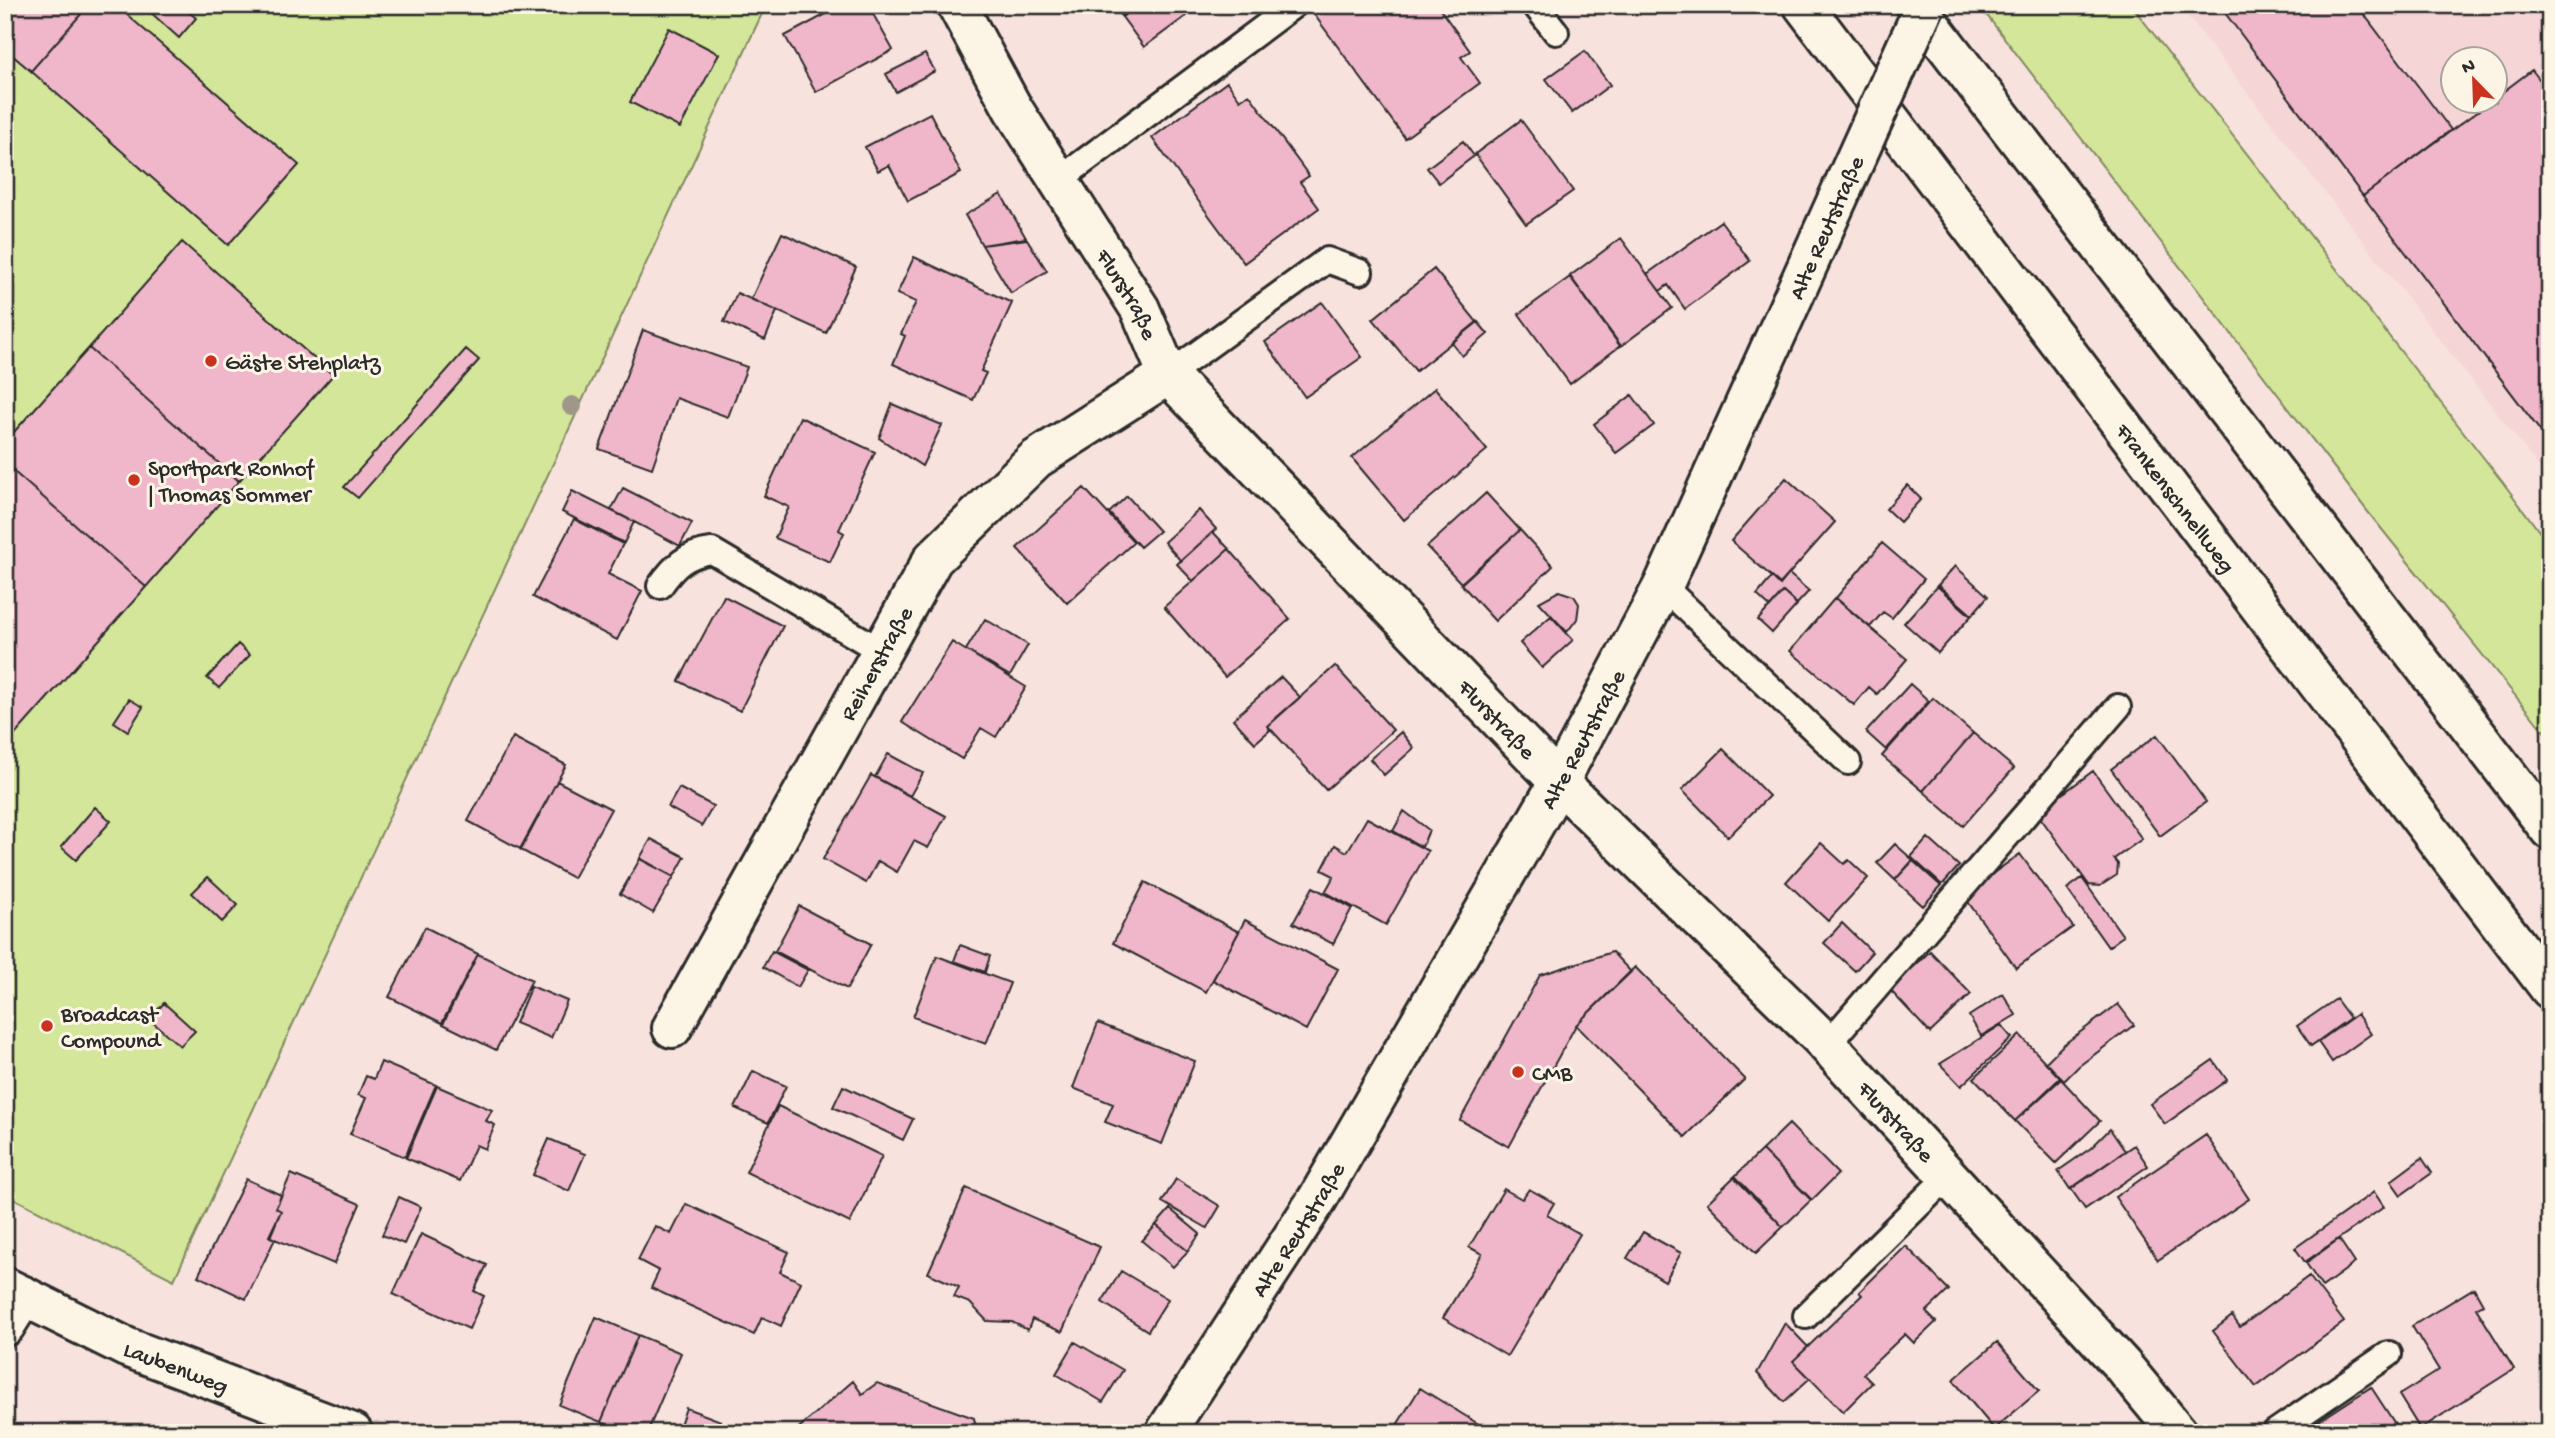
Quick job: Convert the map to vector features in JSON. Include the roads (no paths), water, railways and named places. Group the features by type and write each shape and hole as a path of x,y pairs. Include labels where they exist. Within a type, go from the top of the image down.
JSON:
{"main road":[{"name":"Flurstraße","path":"957,5 1013,109 1140,309 1168,375 1559,782 1827,1045 2122,1365 2178,1433"},
{"name":"Frankenschnellweg","path":"1803,5 2550,989"},
{"path":"1915,5 2550,830"},
{"name":"Alte Reutstraße","path":"1165,1433 1318,1198 1559,782 1663,586 1926,5"},
{"name":"Reiherstraße","path":"672,1028 933,559 1036,459 1168,375"},
{"path":"2517,785 2550,819"},
{"name":"Laubenweg","path":"12,1303 353,1433"}],"lane":[{"path":"1059,180 1294,5"},
{"path":"1535,5 1556,32"},
{"path":"1168,375 1327,260 1360,272"},
{"path":"660,586 675,565 696,552 712,551 881,651"},
{"path":"1663,586 1847,762"},
{"path":"1827,1045 2118,707"},
{"path":"1806,1316 1948,1176"},
{"path":"2274,1433 2389,1354"}],"place":[{"name":"Gäste Stehplatz","path":"211,361"},
{"name":"Sportpark Ronhof | Thomas Sommer","path":"134,480"},
{"name":"Broadcast Compound","path":"47,1026"},
{"name":"CMB","path":"1518,1072"}]}
